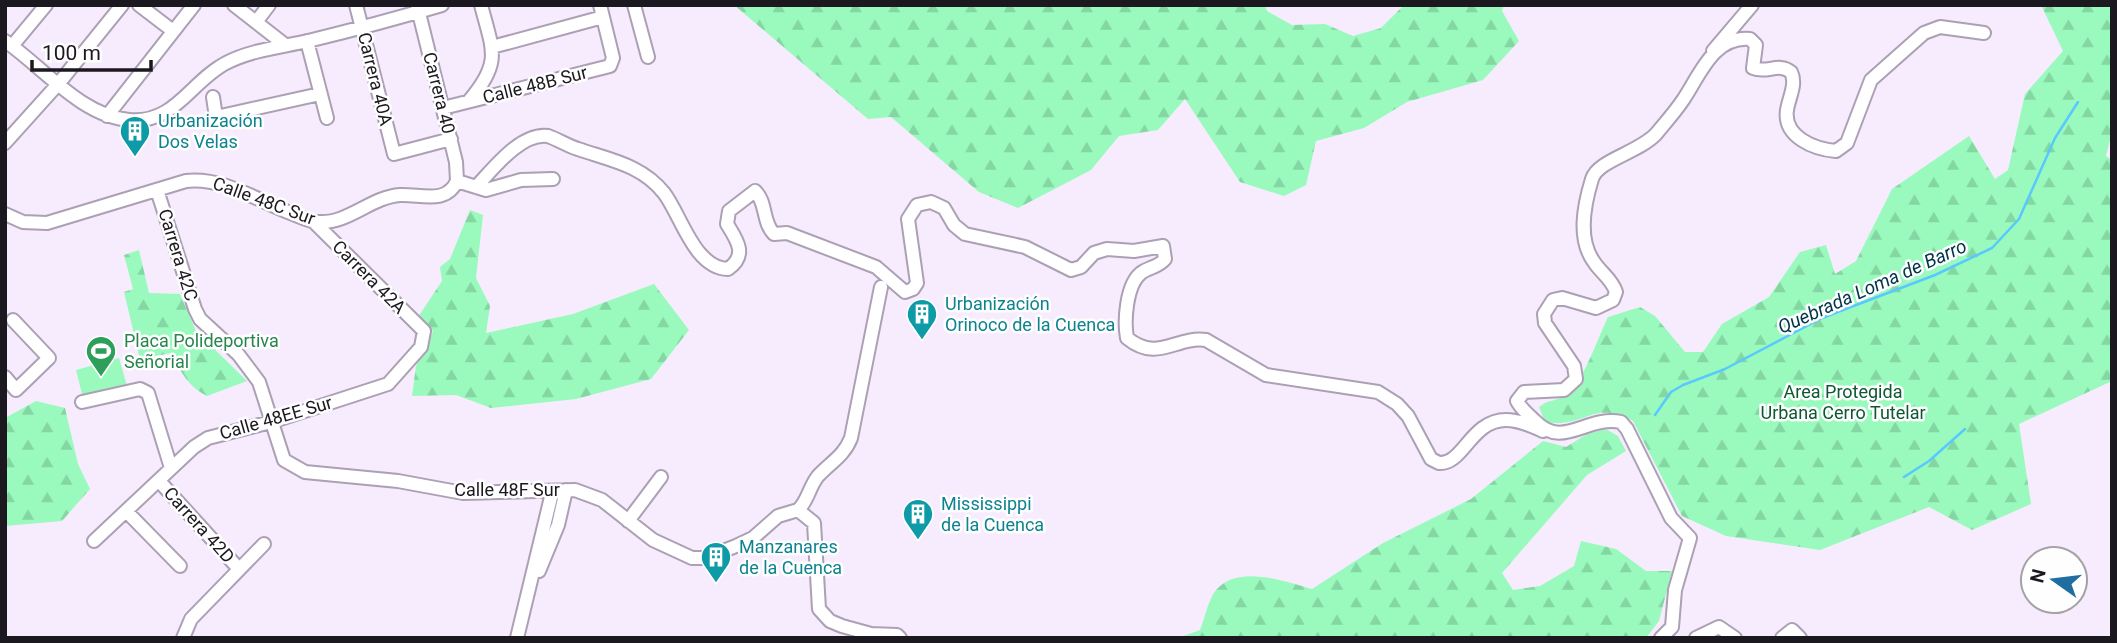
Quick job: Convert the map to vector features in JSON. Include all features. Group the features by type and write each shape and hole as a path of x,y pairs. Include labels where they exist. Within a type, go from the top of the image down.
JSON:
{"street":[{"path":"46,5 9,43 59,83 107,116 129,120 152,120 168,114 213,71 229,62 284,44 307,41 418,9 442,5"},
{"path":"5,143 59,83 122,5"},
{"path":"139,5 173,31"},
{"path":"107,116 194,5"},
{"path":"234,5 284,44"},
{"path":"256,22 269,5"},
{"name":"Carrera 40A","path":"356,5 394,153 451,139"},
{"path":"469,102 492,71 492,47 481,5"},
{"path":"634,5 648,57"},
{"path":"1544,430 1520,406 1517,401 1519,395 1524,392 1564,390 1576,379 1574,366 1545,323 1548,307 1553,300 1562,298 1596,308 1613,300 1616,292 1585,246 1583,232 1592,177 1597,168 1633,152 1653,137 1678,107 1713,52 1752,5"},
{"name":"Carrera 40","path":"418,9 451,139 457,181"},
{"path":"492,47 601,11"},
{"name":"Calle 48B Sur","path":"443,108 610,66 613,64 612,51 601,11"},
{"path":"1713,52 1742,38 1754,41 1754,68 1763,71 1785,68 1793,76 1786,113 1787,126 1809,144 1836,151 1847,144 1871,80 1924,33 1940,27 1984,33"},
{"path":"307,41 327,118"},
{"path":"213,97 216,117 320,94"},
{"path":"476,187 523,143 536,137 548,136 632,167 648,176 670,201 690,242 718,268 728,269 736,263 740,254 738,243 727,224 729,211 755,191 761,200 766,225 774,234 787,233 876,267 905,292 914,289 917,283 908,219 914,207 926,202 944,208 954,225 965,234 1025,247 1071,270 1081,267 1094,253 1107,248 1134,251 1163,246 1166,255 1162,263 1136,278 1125,326 1127,338 1137,346 1153,349 1198,339 1211,342 1256,372 1266,375 1378,392 1397,404 1432,459 1439,463 1452,460 1487,423 1507,420 1558,435 1600,421 1621,422 1664,498 1671,518 1690,538 1675,590 1672,627 1661,638"},
{"path":"457,181 486,190 521,180 553,179"},
{"name":"Calle 48C Sur","path":"5,214 23,222 47,223 186,181 217,182 314,222 341,218 394,196 439,197 449,192 457,181"},
{"name":"Carrera 42C","path":"157,190 195,309 200,319 238,354 259,383 284,460"},
{"name":"Carrera 42A","path":"314,222 424,331"},
{"path":"881,287 852,438 847,450 818,477 805,503 798,510 814,523 819,609 830,621 842,626 871,634 897,635 900,638"},
{"path":"5,377 16,390 49,358 13,320"},
{"name":"Calle 48EE Sur","path":"94,541 160,482 171,468 208,438 270,422 388,384 421,347 424,331"},
{"name":"Carrera 42D","path":"82,402 140,389 148,393 171,468"},
{"name":"Calle 48F Sur","path":"284,460 305,472 398,481 463,493 552,493 566,490 602,500 653,540 682,554 705,558 752,538 778,516 798,510"},
{"path":"628,521 661,477"},
{"name":"Carrera 42D","path":"160,482 239,569"},
{"path":"526,600 558,525 566,490"},
{"path":"517,638 552,493"},
{"path":"127,512 180,566"},
{"path":"183,638 191,620 264,544"},
{"path":"1696,638 1719,627 1735,638"},
{"path":"1782,638 1792,630 1800,638"}],"green space":[{"path":"734,5 1265,5 1267,11 1292,25 1325,24 1353,36 1381,28 1404,5 1504,5 1502,11 1519,41 1483,80 1407,102 1364,128 1316,141 1306,185 1284,196 1240,182 1185,99 1158,130 1119,136 1091,170 1018,208 979,192 891,117 868,119"},
{"name":"Area Protegida Urbana Cerro Tutelar","path":"2041,5 2112,5 2112,132 2106,156 2112,160 2112,381 2019,424 2031,504 1972,530 1929,507 1820,550 1726,536 1682,516 1633,421 1619,415 1598,413 1570,422 1545,422 1539,407 1565,396 1573,389 1608,317 1640,307 1655,316 1685,352 1703,352 1722,324 1769,297 1800,252 1826,245 1835,274 1856,261 1892,189 1969,136 1995,179 2008,170 2025,94 2063,51"},
{"path":"470,210 483,215 476,278 490,306 486,333 573,314 654,284 689,330 651,379 576,399 491,408 456,395 412,396 416,366 433,331 418,317 442,281 440,267 450,259"},
{"path":"139,250 149,293 180,294 196,331 247,381 207,396 189,383 171,353 140,359 124,292 133,289 124,255"},
{"name":"Placa Polideportiva Señorial","path":"119,358 127,386 83,398 76,370"},
{"path":"36,401 65,408 78,464 90,489 62,521 5,526 5,418"},
{"path":"1606,429 1618,436 1626,451 1587,475 1502,573 1513,590 1540,586 1574,566 1581,541 1616,549 1646,571 1672,571 1659,621 1646,638 1178,638 1200,630 1212,597 1217,589 1227,582 1238,577 1263,577 1312,589 1383,543 1471,499 1543,441 1566,447 1587,434"}],"waterway":[{"name":"Quebrada Loma de Barro","path":"1655,415 1671,392 1683,385 1725,369 1822,318 1935,275 1992,248 2019,219 2055,138 2078,102"},
{"path":"1904,477 1929,461 1965,429"}],"place":[{"name":"Urbanización Dos Velas","path":"135,158"},
{"name":"Urbanización Orinoco de la Cuenca","path":"922,341"},
{"name":"Placa Polideportiva Señorial","path":"101,378"},
{"name":"Mississippi de la Cuenca","path":"918,541"},
{"name":"Manzanares de la Cuenca","path":"716,584"}]}
